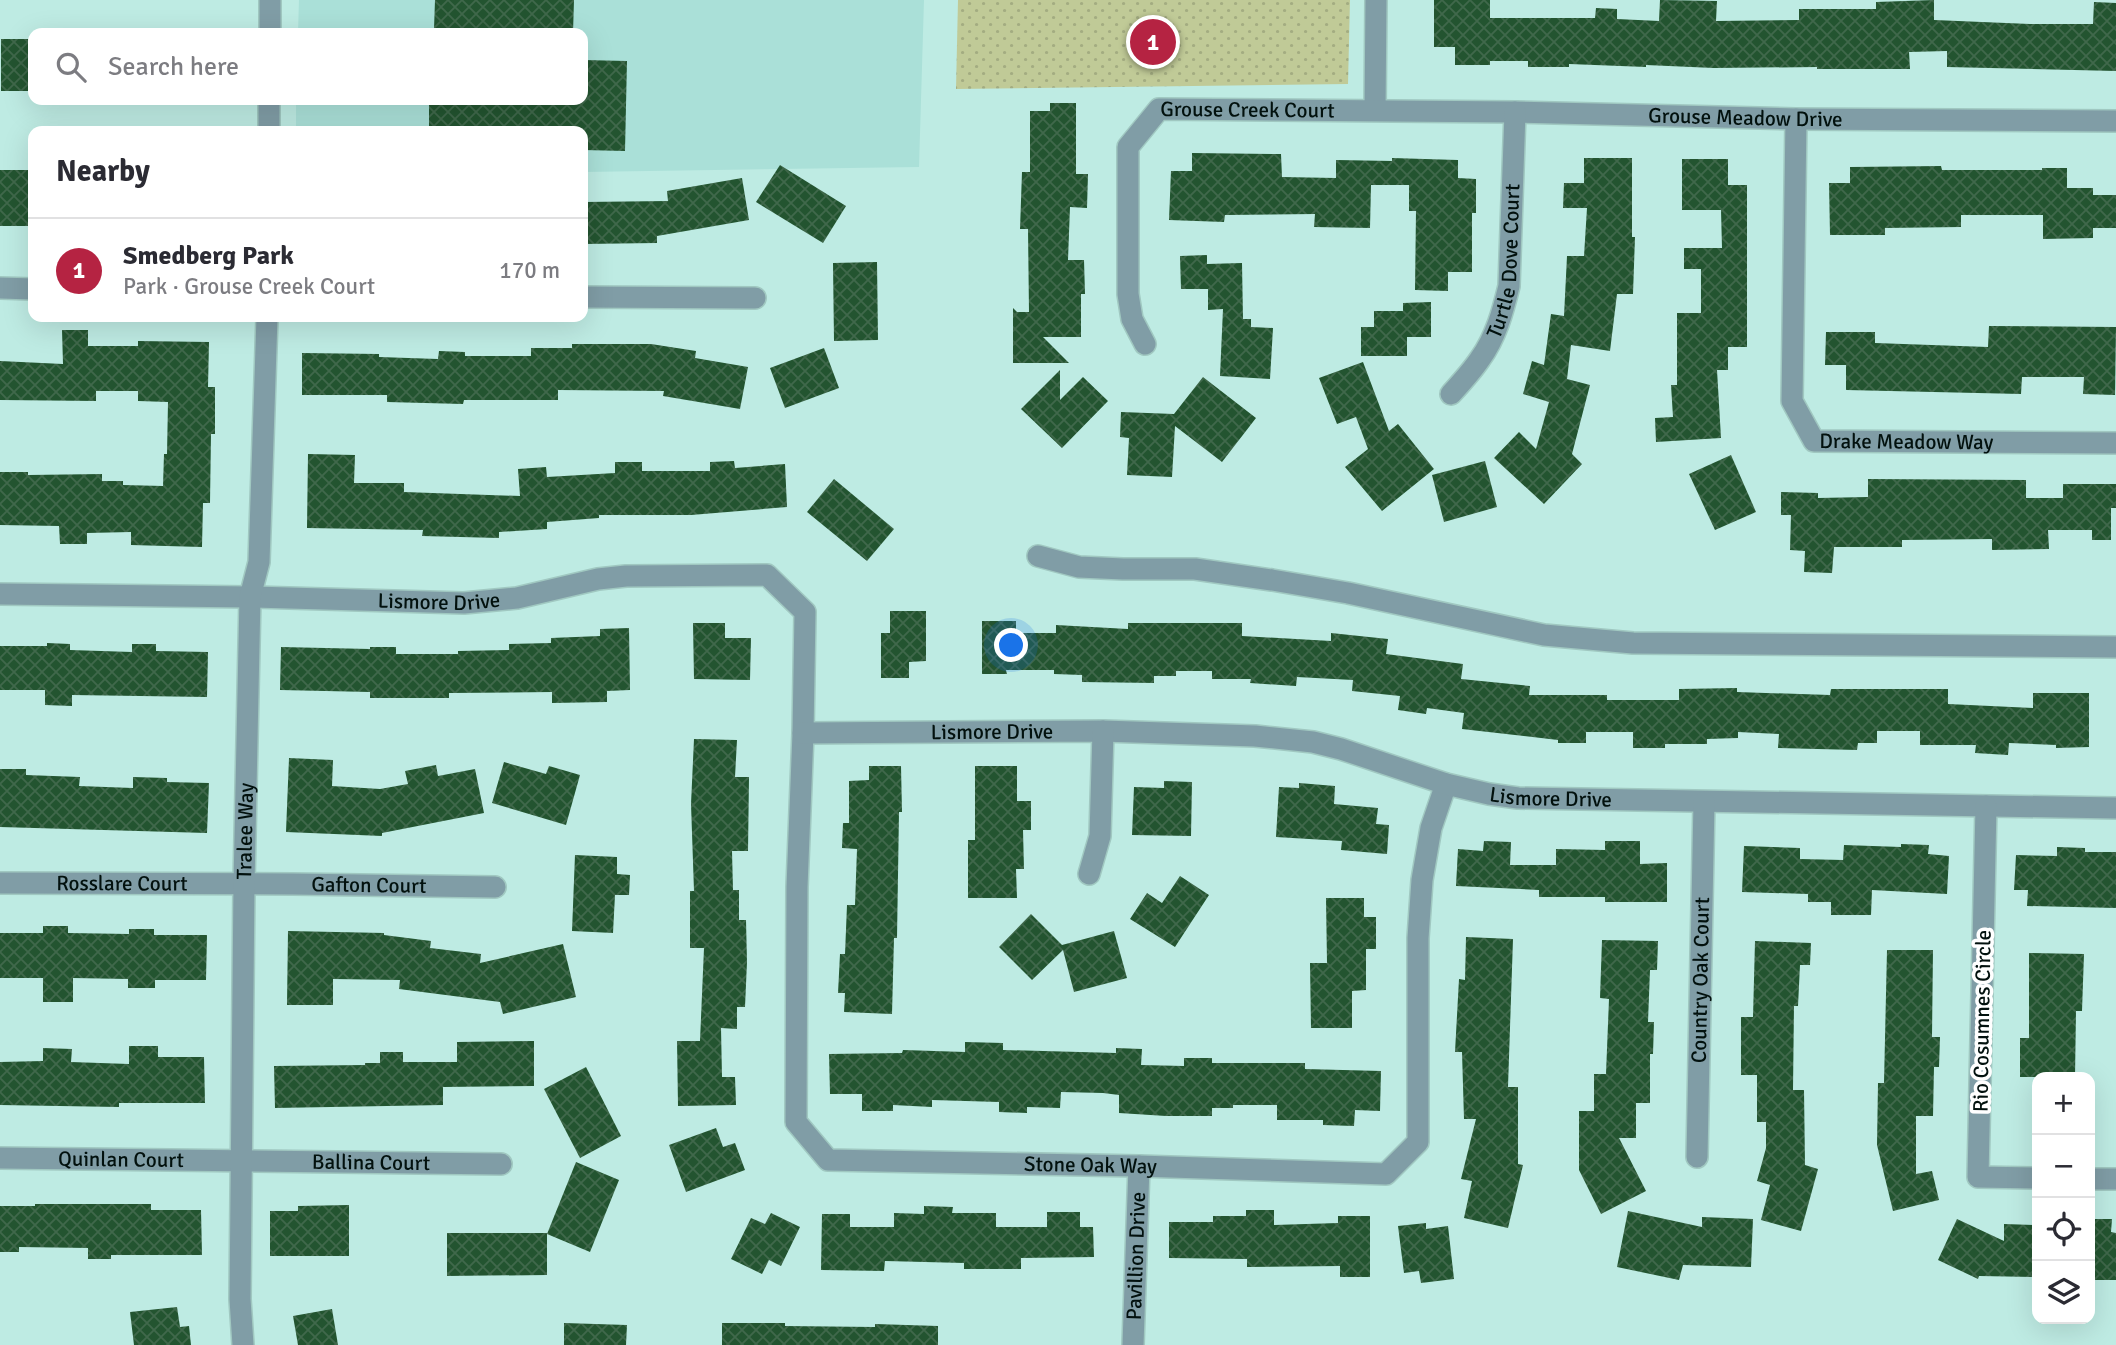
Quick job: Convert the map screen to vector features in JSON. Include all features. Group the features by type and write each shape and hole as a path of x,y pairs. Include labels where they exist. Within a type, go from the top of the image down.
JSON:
{"street":[{"path":"270,0 270,28"},
{"path":"1375,110 1377,0"},
{"path":"269,105 269,126"},
{"name":"Grouse Creek Court","path":"1145,344 1132,319 1128,294 1128,147 1159,108 1375,110"},
{"name":"Grouse Meadow Drive","path":"1375,110 1796,119 2116,121"},
{"name":"Turtle Dove Court","path":"1451,394 1481,359 1494,336 1509,286 1515,112"},
{"name":"Drake Meadow Way","path":"1796,119 1792,401 1814,441 2116,443"},
{"path":"0,288 28,289"},
{"path":"588,297 755,298"},
{"name":"Tralee Way","path":"243,1345 240,1299 250,597 259,562 267,322"},
{"path":"1038,556 1079,567 1195,569 1272,580 1348,593 1544,635 1633,643 2116,647"},
{"name":"Lismore Drive","path":"0,594 464,603 543,593 598,579 626,576 766,575 805,612 803,733 1103,731 1255,736 1313,742 1369,757 1446,785 1518,798 2116,808"},
{"path":"1089,874 1100,836 1103,731"},
{"name":"Stone Oak Way","path":"803,733 797,887 796,1122 828,1160 1387,1174 1418,1142 1418,938 1422,880 1431,828 1446,785"},
{"name":"Country Oak Court","path":"1697,1157 1704,802"},
{"name":"Rio Cosumnes Circle","path":"1986,806 1978,1177 2032,1178"},
{"name":"Rosslare Court","path":"0,883 244,884"},
{"name":"Gafton Court","path":"244,884 495,887"},
{"name":"Quinlan Court","path":"0,1158 242,1162"},
{"name":"Ballina Court","path":"242,1162 501,1164"},
{"name":"Pavillion Drive","path":"1133,1345 1139,1166"},
{"path":"2095,1179 2116,1179"}],"shaded area":[{"path":"299,0 924,0 919,167 588,172 588,126 296,126 296,105 588,105 588,28 298,28"}],"green space":[{"path":"958,0 1350,0 1348,84 956,89"}],"building":[{"path":"435,0 574,0 573,28 434,28"},
{"path":"1434,0 1490,0 1490,18 1595,18 1596,8 1617,9 1617,19 1659,21 1660,0 1717,1 1716,21 1799,20 1799,9 1876,9 1876,2 1934,0 1934,20 2030,24 2093,24 2094,2 2116,3 2116,71 1947,67 1947,51 1909,52 1910,69 1569,64 1569,67 1528,67 1528,61 1455,65 1455,47 1434,47"},
{"path":"1,39 28,39 28,91 1,91"},
{"path":"588,60 627,61 625,151 588,150 588,126 429,126 429,105 588,105"},
{"path":"1050,103 1076,103 1076,174 1088,174 1087,208 1070,207 1068,260 1084,260 1085,294 1081,294 1081,337 1043,337 1069,363 1013,363 1013,308 1017,312 1029,312 1028,229 1020,229 1022,172 1030,172 1030,111 1050,111"},
{"path":"1192,153 1281,154 1282,177 1336,178 1336,160 1458,160 1458,178 1476,179 1476,213 1472,213 1472,272 1448,272 1448,291 1415,290 1416,211 1409,211 1409,185 1371,185 1370,228 1314,227 1315,214 1225,215 1224,222 1169,220 1171,171 1192,171"},
{"path":"1584,158 1632,158 1632,237 1635,237 1633,294 1617,294 1610,351 1571,345 1567,379 1590,385 1572,454 1582,464 1544,504 1494,458 1519,432 1536,449 1549,402 1523,394 1532,361 1544,365 1551,314 1564,316 1567,256 1584,256 1587,208 1563,208 1564,183 1584,183"},
{"path":"1682,159 1728,159 1728,185 1747,185 1747,347 1728,347 1728,370 1717,370 1721,438 1656,442 1655,418 1673,417 1671,385 1677,385 1677,313 1701,313 1701,269 1684,269 1684,248 1722,248 1721,210 1682,210"},
{"path":"780,165 846,206 823,243 756,202"},
{"path":"1941,166 1942,170 2067,168 2067,188 2093,188 2093,195 2116,195 2116,228 2093,228 2093,238 2043,239 2043,215 1961,215 1961,227 1885,228 1885,235 1830,235 1829,183 1850,183 1850,167"},
{"path":"0,170 28,170 28,226 0,226"},
{"path":"742,178 749,220 657,236 657,243 588,244 588,202 668,201 667,191"},
{"path":"1207,255 1207,264 1242,263 1243,319 1251,319 1251,327 1273,328 1270,379 1220,376 1223,309 1208,310 1208,289 1181,289 1180,256"},
{"path":"877,262 878,340 834,341 833,263"},
{"path":"1431,302 1431,337 1407,337 1407,356 1361,356 1361,327 1374,327 1374,311 1403,311 1403,303"},
{"path":"1989,326 2116,327 2115,395 2083,394 2084,377 2022,377 2021,394 1846,390 1846,365 1825,365 1826,332 1875,332 1875,343 1988,347"},
{"path":"62,330 88,330 88,346 138,346 138,341 209,342 208,387 215,387 215,434 211,434 210,503 203,503 202,547 131,545 131,532 87,533 87,544 60,544 59,526 0,525 0,472 28,472 28,475 102,474 102,481 123,481 123,485 163,486 168,402 138,401 138,391 96,391 96,401 0,400 0,361 63,364"},
{"path":"572,344 651,344 696,351 695,358 748,367 740,409 663,396 664,391 558,390 558,400 464,400 463,404 387,402 387,395 302,395 302,353 379,354 379,357 438,359 439,351 465,352 465,356 531,356 531,348 572,348"},
{"path":"824,348 839,388 785,408 770,368"},
{"path":"1363,362 1389,431 1398,424 1434,469 1382,511 1345,467 1368,449 1356,417 1337,424 1319,378"},
{"path":"1060,370 1060,400 1083,377 1108,401 1062,448 1021,409"},
{"path":"1203,377 1256,418 1222,462 1175,426 1172,477 1127,475 1129,438 1120,437 1121,412 1174,414"},
{"path":"308,454 355,455 354,483 404,483 404,492 520,496 518,469 546,467 547,477 615,473 615,462 642,462 642,471 710,471 710,462 734,461 735,468 785,464 787,507 691,515 599,515 599,518 547,522 547,529 499,532 499,538 422,536 423,530 307,528"},
{"path":"1731,455 1756,512 1715,530 1689,474"},
{"path":"1485,461 1497,507 1444,522 1432,475"},
{"path":"834,479 894,529 867,561 807,512"},
{"path":"1868,479 2026,480 2026,498 2063,498 2063,484 2116,484 2116,508 2111,508 2111,540 2092,540 2092,530 2048,530 2049,549 1992,550 1992,539 1902,540 1902,547 1834,547 1832,573 1804,572 1805,551 1790,550 1791,515 1781,515 1781,492 1818,493 1818,498 1868,497"},
{"path":"890,611 926,611 926,661 909,662 909,678 881,678 881,633 890,633"},
{"path":"982,621 1016,621 1016,633 1056,633 1056,625 1128,629 1128,623 1242,623 1242,636 1331,641 1331,633 1388,639 1386,654 1463,664 1461,679 1530,686 1529,695 1607,695 1607,700 1679,700 1679,689 1737,688 1737,692 1830,695 1831,689 1948,689 1948,704 2033,708 2033,693 2089,693 2089,747 2056,748 2056,745 2009,743 2008,755 1975,753 1976,745 1920,745 1920,731 1877,731 1877,743 1858,743 1857,750 1778,748 1779,734 1738,732 1738,738 1707,739 1707,744 1665,744 1665,748 1633,748 1633,732 1586,732 1586,743 1558,743 1558,740 1462,729 1464,713 1427,708 1426,714 1398,710 1400,696 1352,691 1353,680 1297,677 1296,686 1250,683 1251,679 1212,679 1212,671 1176,671 1176,676 1154,676 1154,683 1082,682 1082,675 1054,674 1054,670 1006,670 1007,674 982,674"},
{"path":"693,623 725,623 725,638 751,638 750,680 694,679"},
{"path":"629,628 630,690 607,691 607,702 552,703 552,692 449,693 449,698 370,698 370,692 280,690 281,647 396,647 396,654 458,654 458,651 509,650 509,644 551,643 551,638 600,636 600,629"},
{"path":"47,643 70,644 70,650 132,652 132,644 156,644 156,651 208,652 207,697 72,695 72,706 45,705 45,690 0,690 0,646 47,646"},
{"path":"694,739 737,740 735,777 749,777 748,851 732,851 733,890 739,890 739,920 746,920 745,1007 737,1007 737,1029 721,1028 722,1077 735,1077 736,1105 678,1106 677,1041 700,1041 704,948 690,948 690,891 694,891 691,804"},
{"path":"289,758 333,760 332,786 380,789 408,784 405,771 436,765 438,776 475,769 484,813 382,833 382,836 286,832"},
{"path":"504,762 546,774 549,766 580,775 566,825 492,803"},
{"path":"869,766 901,766 902,812 899,812 897,938 894,938 892,1014 844,1012 845,993 838,993 840,954 845,954 847,905 855,905 857,849 842,848 843,823 849,823 849,781 869,780"},
{"path":"975,766 1017,766 1017,801 1031,801 1031,830 1023,830 1024,869 1016,869 1017,898 968,898 968,840 975,840"},
{"path":"0,769 26,769 26,775 80,777 79,786 133,788 133,777 167,778 167,782 209,783 207,833 0,827"},
{"path":"1164,781 1192,782 1191,836 1132,835 1134,787 1164,788"},
{"path":"1299,783 1335,786 1334,804 1378,808 1376,824 1389,825 1387,854 1341,850 1342,841 1276,837 1279,787 1299,788"},
{"path":"1484,841 1511,842 1510,865 1556,865 1556,849 1605,850 1605,841 1640,841 1640,864 1667,863 1667,902 1605,902 1605,897 1539,897 1539,890 1456,886 1458,849 1483,851"},
{"path":"1901,844 1929,845 1928,854 1949,856 1947,894 1872,890 1871,915 1831,915 1831,902 1808,902 1808,894 1742,892 1744,846 1800,848 1800,859 1843,860 1844,845 1901,847"},
{"path":"2057,847 2085,848 2085,852 2116,852 2116,908 2027,906 2028,890 2014,890 2016,855 2057,856"},
{"path":"575,855 617,857 617,874 630,875 629,895 615,895 613,933 572,931"},
{"path":"1180,876 1209,895 1175,947 1130,919 1147,893 1162,903"},
{"path":"1326,898 1364,898 1364,917 1376,917 1376,949 1366,949 1366,990 1352,991 1352,1028 1311,1028 1310,963 1327,963"},
{"path":"1031,914 1062,945 1114,931 1127,978 1074,992 1063,950 1032,980 999,947"},
{"path":"43,926 68,926 68,933 129,934 129,929 154,929 154,935 207,935 206,980 155,980 155,988 128,988 128,979 73,978 73,1002 43,1002 43,978 0,978 0,933 43,933"},
{"path":"288,931 384,933 431,941 430,948 481,954 480,963 563,944 576,997 503,1014 500,1002 399,989 400,980 333,979 333,1005 287,1005"},
{"path":"1466,937 1513,939 1508,1087 1518,1087 1518,1164 1523,1165 1508,1228 1464,1218 1472,1181 1461,1179 1476,1119 1464,1119 1462,1052 1455,1052 1459,979 1465,980"},
{"path":"1602,940 1658,941 1657,970 1650,970 1648,1022 1654,1022 1653,1054 1650,1054 1650,1103 1636,1103 1636,1138 1619,1138 1646,1191 1601,1214 1579,1170 1579,1111 1594,1111 1594,1074 1606,1074 1609,999 1600,998"},
{"path":"1755,941 1811,943 1810,965 1800,965 1798,1006 1794,1006 1793,1090 1804,1090 1805,1165 1818,1169 1801,1231 1761,1220 1770,1185 1757,1181 1766,1148 1766,1122 1757,1122 1757,1075 1741,1075 1741,1017 1753,1017"},
{"path":"1887,950 1933,950 1932,1037 1940,1037 1939,1067 1934,1067 1933,1116 1916,1116 1916,1174 1932,1171 1939,1200 1893,1211 1877,1145 1878,1083 1884,1083"},
{"path":"2029,953 2084,954 2082,1011 2076,1011 2075,1072 2032,1072 2032,1077 2020,1077 2020,1038 2029,1038"},
{"path":"534,1041 534,1086 443,1087 443,1105 275,1108 274,1066 365,1065 380,1063 380,1052 403,1052 403,1062 457,1062 457,1042"},
{"path":"965,1042 1003,1043 1003,1050 1116,1053 1116,1048 1142,1049 1141,1065 1184,1066 1184,1058 1212,1058 1212,1063 1305,1063 1305,1069 1381,1071 1380,1111 1355,1110 1354,1126 1323,1125 1323,1120 1277,1120 1277,1105 1212,1108 1212,1116 1166,1116 1119,1113 1119,1095 1061,1092 1060,1108 1027,1107 1027,1113 999,1112 999,1102 932,1100 932,1107 893,1105 893,1111 862,1111 862,1094 830,1094 829,1054 902,1053 903,1050 965,1052"},
{"path":"129,1046 158,1046 158,1057 204,1057 205,1103 119,1103 119,1107 0,1105 0,1062 43,1061 43,1048 72,1049 71,1062 129,1064"},
{"path":"586,1067 621,1136 580,1158 544,1089"},
{"path":"716,1128 723,1147 735,1143 745,1170 686,1192 669,1145"},
{"path":"576,1162 619,1180 590,1252 547,1234"},
{"path":"151,1204 151,1210 201,1210 202,1255 111,1255 111,1259 88,1259 88,1248 19,1247 19,1252 0,1252 0,1206"},
{"path":"349,1205 349,1256 270,1256 270,1211 298,1211 298,1206"},
{"path":"924,1206 953,1207 952,1213 996,1213 996,1227 1047,1227 1047,1212 1080,1212 1080,1227 1093,1227 1094,1257 1021,1258 1021,1269 964,1269 964,1263 885,1261 884,1271 821,1270 822,1214 850,1214 850,1227 894,1227 894,1213 924,1214"},
{"path":"1246,1210 1274,1210 1274,1225 1338,1223 1338,1216 1370,1216 1370,1277 1340,1277 1340,1266 1247,1267 1247,1259 1169,1258 1169,1222 1213,1222 1213,1216 1246,1216"},
{"path":"1628,1211 1702,1227 1702,1217 1753,1219 1751,1267 1683,1265 1679,1280 1617,1267"},
{"path":"771,1213 800,1227 781,1266 769,1260 762,1274 731,1259 751,1218 765,1224"},
{"path":"1957,1219 2004,1241 2004,1224 2032,1225 2032,1277 1979,1276 1978,1279 1938,1260"},
{"path":"2095,1219 2112,1219 2111,1232 2116,1233 2116,1280 2095,1280"},
{"path":"1426,1223 1426,1229 1448,1226 1454,1279 1421,1283 1419,1271 1404,1273 1398,1226"},
{"path":"447,1233 547,1233 547,1275 447,1276"},
{"path":"177,1307 180,1327 189,1326 191,1345 134,1345 130,1312"},
{"path":"332,1309 338,1345 298,1345 293,1316"},
{"path":"564,1323 627,1325 626,1345 564,1345"},
{"path":"722,1323 785,1323 785,1326 938,1326 938,1345 722,1345"}],"place":[{"name":"Smedberg Park","path":"1153,42"}]}
